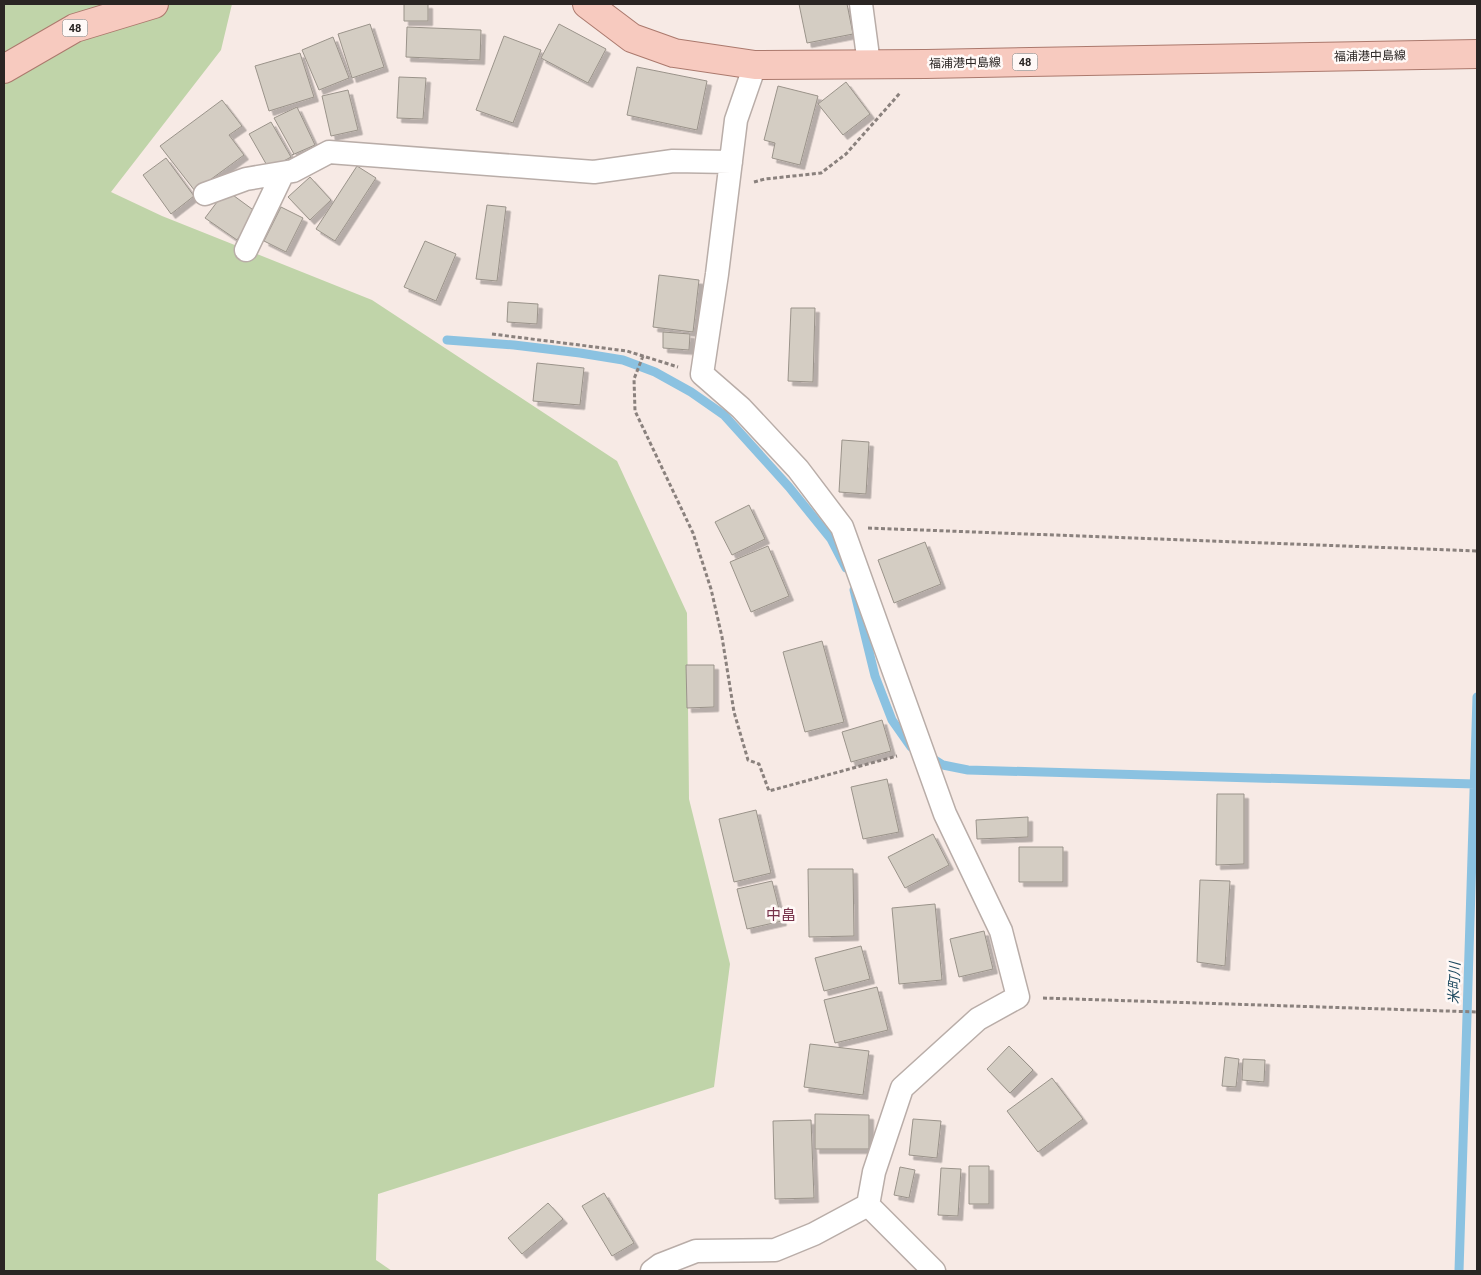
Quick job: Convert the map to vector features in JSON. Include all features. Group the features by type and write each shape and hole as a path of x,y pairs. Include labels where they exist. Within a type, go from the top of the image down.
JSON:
{"main road":[{"name":"48","path":"4,69 75,28 154,4"},
{"name":"福浦港中島線","path":"587,4 632,38 674,53 755,65 926,64 1477,54"}],"street":[{"path":"861,4 869,64"},
{"path":"755,65 736,120 717,274 702,374 741,408 798,469 842,527 945,814 1001,931 1018,997 978,1019 902,1088 874,1172 868,1205"},
{"path":"205,194 246,179 293,171 328,152 594,172 673,161 731,162"},
{"path":"246,250 283,173"},
{"path":"652,1271 660,1265 696,1251 775,1250 814,1234 868,1205"},
{"path":"868,1205 934,1271"}],"path":[{"path":"727,192 765,178 821,173 846,154 926,64"},
{"path":"492,334 627,351 702,374"},
{"path":"643,356 634,379 635,410 692,533 702,561 722,637 734,712 748,760 759,764 769,792 922,749"},
{"path":"842,527 1475,550"},
{"path":"1018,997 1477,1012"}],"green space":[{"path":"4,4 232,4 221,50 111,192 162,216 372,300 617,461 687,613 689,799 730,964 714,1087 378,1194 376,1260 392,1271 4,1271"}],"building":[{"path":"404,4 428,4 428,21 404,21"},
{"path":"799,4 847,4 853,34 807,43"},
{"path":"370,24 384,67 352,78 338,34"},
{"path":"559,24 606,49 588,83 541,58"},
{"path":"407,27 481,30 480,60 406,57"},
{"path":"504,36 541,50 513,123 476,110"},
{"path":"333,37 349,78 319,90 302,50"},
{"path":"300,53 314,97 269,111 255,66"},
{"path":"637,67 707,81 697,130 627,115"},
{"path":"399,77 426,78 423,119 397,118"},
{"path":"846,82 870,114 843,135 818,104"},
{"path":"778,86 818,96 800,165 772,158 775,143 764,140"},
{"path":"348,90 358,130 331,136 322,96"},
{"path":"222,100 242,126 229,135 244,155 195,191 160,146"},
{"path":"297,107 315,145 292,155 294,154 274,118"},
{"path":"271,122 291,157 269,169 249,134"},
{"path":"166,158 194,196 171,214 143,175"},
{"path":"357,166 376,178 335,241 316,229"},
{"path":"310,177 331,200 310,220 288,197"},
{"path":"226,190 256,212 237,240 205,218"},
{"path":"487,205 506,207 497,281 476,279"},
{"path":"281,207 303,218 286,252 264,241"},
{"path":"425,241 456,254 436,301 404,287"},
{"path":"659,275 699,280 693,332 653,327"},
{"path":"508,302 538,304 537,324 507,322"},
{"path":"791,308 815,308 813,382 788,381"},
{"path":"663,332 690,334 689,350 663,348"},
{"path":"537,363 584,368 580,405 533,401"},
{"path":"842,440 869,442 866,494 839,492"},
{"path":"749,505 765,539 732,555 715,522"},
{"path":"925,542 941,584 894,603 878,560"},
{"path":"768,546 789,596 751,612 730,562"},
{"path":"822,641 844,722 805,732 783,652"},
{"path":"686,665 714,665 714,707 687,708"},
{"path":"882,720 891,751 851,762 842,732"},
{"path":"887,779 899,832 863,839 851,787"},
{"path":"1217,794 1244,794 1244,864 1216,865"},
{"path":"756,810 771,873 734,882 719,819"},
{"path":"1028,817 1028,837 977,839 976,820"},
{"path":"933,834 949,865 905,888 888,857"},
{"path":"1019,847 1063,847 1063,882 1019,882"},
{"path":"808,869 853,869 854,936 809,937"},
{"path":"1200,880 1230,881 1225,966 1197,962"},
{"path":"772,881 782,921 747,929 737,889"},
{"path":"935,904 942,980 899,984 892,908"},
{"path":"984,931 993,969 959,977 950,939"},
{"path":"861,946 870,979 824,991 815,958"},
{"path":"877,987 888,1030 835,1043 824,1000"},
{"path":"810,1044 869,1051 863,1095 804,1087"},
{"path":"1009,1046 1033,1070 1010,1093 987,1069"},
{"path":"1225,1057 1239,1059 1236,1087 1222,1086"},
{"path":"1243,1059 1265,1060 1264,1082 1242,1080"},
{"path":"1052,1078 1083,1119 1038,1152 1007,1111"},
{"path":"815,1114 869,1115 869,1149 815,1149"},
{"path":"913,1119 941,1121 937,1158 909,1155"},
{"path":"811,1120 814,1198 775,1199 773,1121"},
{"path":"969,1166 989,1166 989,1204 969,1204"},
{"path":"900,1167 915,1170 909,1198 894,1195"},
{"path":"941,1168 961,1169 958,1216 938,1215"},
{"path":"604,1193 634,1243 612,1256 582,1206"},
{"path":"548,1203 563,1219 522,1254 508,1238"}],"waterway":[{"path":"447,340 514,345 623,360 655,372 691,392 724,415 789,487 831,539 846,568"},
{"path":"854,590 875,676 892,720 911,747 914,748"},
{"name":"米町川","path":"1459,1271 1477,697"},
{"path":"930,757 943,765 968,770 1475,784"}],"district":[{"name":"中畠","path":"781,915"}]}
